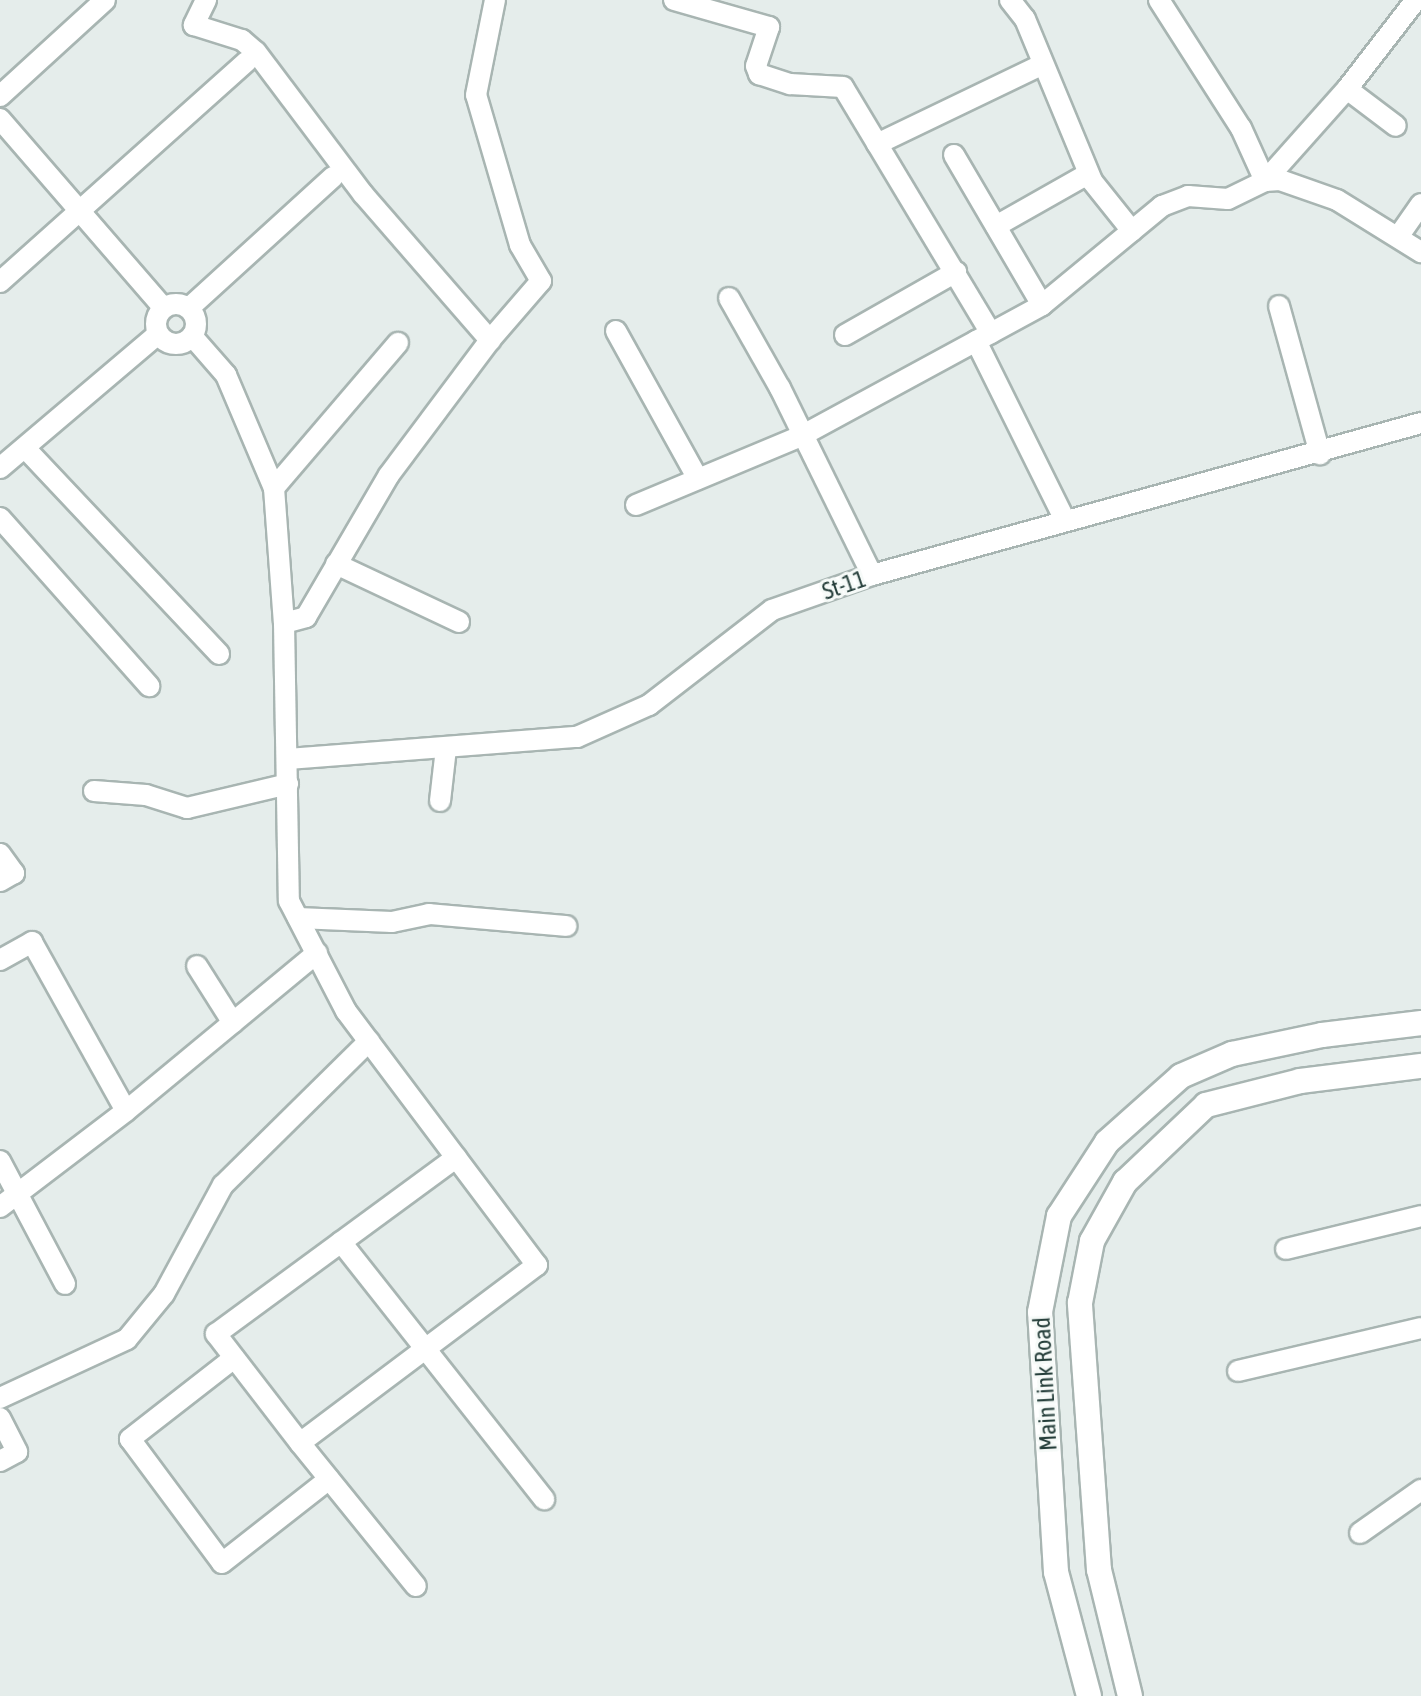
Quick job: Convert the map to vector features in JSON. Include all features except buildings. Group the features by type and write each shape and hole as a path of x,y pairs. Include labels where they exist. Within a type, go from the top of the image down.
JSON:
{"street":[{"path":"0,96 105,0"},
{"path":"206,0 194,25 242,40 256,52 380,215 490,340"},
{"path":"284,623 306,617 389,475 490,340 541,281 520,245 476,95 495,0"},
{"path":"674,0 703,3 769,27 756,66 759,74 790,84 843,87 956,272 1065,520"},
{"path":"1010,0 1025,19 1088,174 1132,231"},
{"path":"1159,0 1241,128 1265,181"},
{"path":"1265,181 1347,89 1414,0 1421,6"},
{"path":"0,282 247,61"},
{"path":"877,144 1043,64"},
{"path":"1347,89 1396,126"},
{"path":"0,119 163,307"},
{"path":"954,155 1042,305"},
{"path":"996,226 1088,174"},
{"path":"189,308 333,177"},
{"path":"636,505 803,435 1042,305 1162,206 1188,196 1228,199 1265,181 1280,180 1337,200 1421,252"},
{"path":"1398,237 1421,204"},
{"path":"845,335 956,272"},
{"path":"729,298 803,435 872,575"},
{"path":"176,303 189,308 196,318 192,336 175,344 158,334 155,323 163,307 176,303"},
{"path":"1279,306 1320,454"},
{"path":"616,331 698,479"},
{"path":"0,468 158,334"},
{"path":"192,336 226,375 274,488 284,623 289,901 369,1041 537,1265 300,1443"},
{"path":"274,488 398,343"},
{"name":"St-11","path":"288,759 577,737 649,705 772,610 872,575 1262,465 1320,454 1421,423"},
{"path":"25,448 219,654"},
{"path":"0,518 149,686"},
{"path":"336,564 459,622"},
{"path":"440,801 446,748"},
{"path":"94,791 146,795 187,808 288,784"},
{"path":"0,854 14,873 0,890"},
{"path":"298,918 392,922 429,914 566,926"},
{"path":"0,960 32,942 126,1111"},
{"path":"0,1207 126,1111 317,953"},
{"path":"197,966 233,1023"},
{"name":"Main Link Road","path":"1089,1696 1056,1572 1040,1312 1059,1216 1107,1142 1181,1076 1232,1054 1322,1035 1421,1023"},
{"path":"0,1398 127,1339 164,1294 223,1185 369,1041"},
{"name":"Main Link Road","path":"1130,1696 1099,1570 1080,1303 1092,1241 1125,1182 1206,1105 1300,1081 1421,1066"},
{"path":"416,1586 216,1334 456,1158"},
{"path":"0,1161 65,1284"},
{"path":"1286,1249 1421,1216"},
{"path":"341,1242 422,1351 544,1499"},
{"path":"1238,1371 1421,1328"},
{"path":"234,1358 130,1439 222,1563 329,1479"},
{"path":"0,1418 17,1452 0,1461"},
{"path":"1360,1533 1421,1490"}]}
